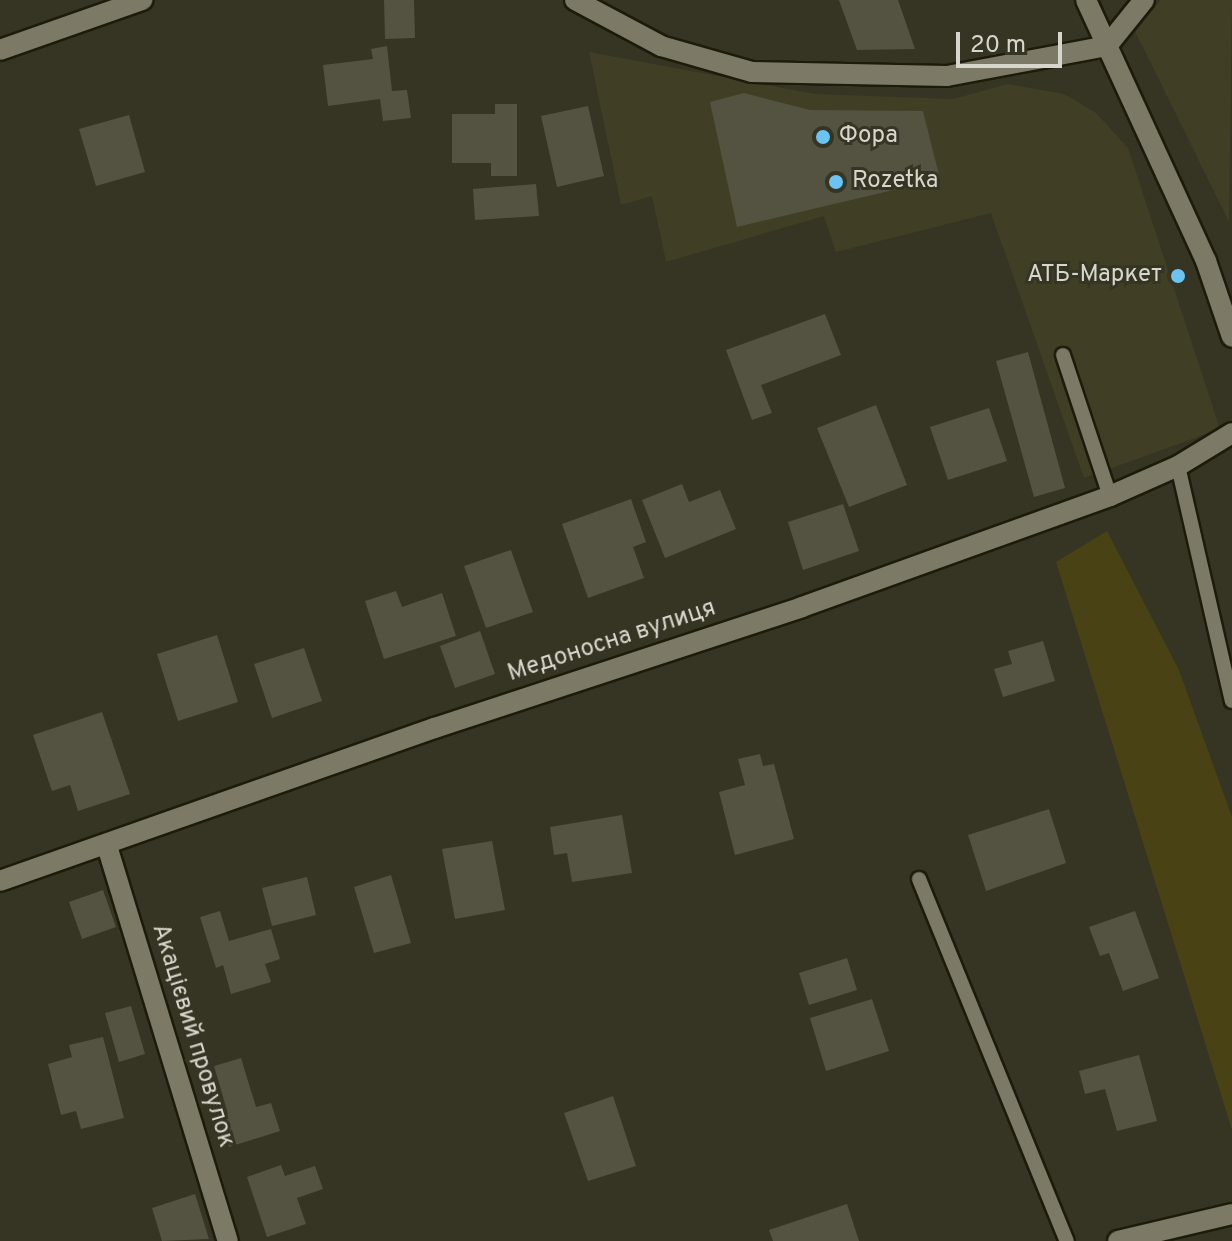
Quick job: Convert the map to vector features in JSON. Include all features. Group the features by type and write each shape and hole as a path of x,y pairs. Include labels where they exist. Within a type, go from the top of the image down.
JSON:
{"street":[{"path":"0,50 142,0"},
{"path":"575,0 661,46 752,72 947,76 1107,46 1144,0"},
{"path":"1086,0 1206,261 1232,337"},
{"name":"Медоносна вулиця","path":"0,881 1110,496 1178,466 1232,433"},
{"name":"Акацієвий провулок","path":"107,846 228,1241"},
{"path":"1118,1241 1232,1214"}],"lane":[{"path":"1063,355 1110,496"},
{"path":"1178,466 1232,701"},
{"path":"919,879 1067,1241"}],"shaded area":[{"path":"1161,0 1232,0 1229,222 1135,31"},
{"path":"589,52 815,94 953,99 1008,84 1064,94 1096,113 1128,148 1220,429 1084,478 991,213 836,252 824,216 666,262 652,196 621,205"},
{"path":"1107,531 1179,670 1232,817 1232,1130 1056,562"}],"building":[{"path":"384,0 414,0 415,38 385,39"},
{"path":"839,0 898,0 915,49 857,50"},
{"path":"387,46 392,91 407,90 411,118 383,121 380,99 328,106 323,65 373,59 371,49"},
{"name":"Фора","path":"744,93 810,110 923,111 940,179 737,227 710,102"},
{"path":"495,104 517,104 517,176 491,176 491,163 452,163 452,114 495,114"},
{"path":"588,106 604,176 557,187 541,116"},
{"path":"129,115 145,172 96,186 79,129"},
{"path":"536,184 539,216 475,220 473,189"},
{"path":"825,314 841,355 761,385 772,413 752,420 726,350"},
{"path":"1028,352 1065,488 1034,497 996,361"},
{"path":"876,405 907,485 849,507 817,428"},
{"path":"989,408 1007,461 948,480 930,427"},
{"path":"682,484 689,502 720,490 736,529 665,558 642,500"},
{"path":"631,499 646,542 633,547 644,578 588,598 562,524"},
{"path":"843,504 859,551 803,570 788,522"},
{"path":"511,550 533,612 486,628 464,566"},
{"path":"396,591 402,607 442,593 456,636 384,659 365,601"},
{"path":"480,631 495,674 455,688 440,646"},
{"path":"217,635 238,702 178,721 157,654"},
{"path":"1043,641 1055,681 1003,697 994,669 1012,664 1008,651"},
{"path":"304,648 322,701 272,718 254,664"},
{"path":"102,712 130,794 78,811 70,785 52,791 33,735"},
{"path":"760,754 763,766 774,764 794,839 735,855 719,792 745,785 738,759"},
{"path":"1049,809 1066,863 986,891 968,835"},
{"path":"622,815 632,873 572,882 567,853 554,855 550,827"},
{"path":"492,841 505,910 455,919 442,849"},
{"path":"391,875 411,943 374,953 354,887"},
{"path":"307,877 316,915 272,926 262,888"},
{"path":"103,890 116,927 82,939 69,902"},
{"path":"220,911 229,941 271,929 280,959 265,964 271,982 231,994 223,965 216,968 200,917"},
{"path":"1135,911 1159,978 1123,991 1109,953 1100,956 1089,927"},
{"path":"847,958 857,990 809,1005 799,973"},
{"path":"872,999 889,1051 826,1071 810,1018"},
{"path":"131,1006 145,1054 119,1062 105,1013"},
{"path":"103,1037 124,1118 81,1129 76,1111 61,1115 48,1064 72,1057 69,1045"},
{"path":"1139,1055 1157,1121 1117,1131 1105,1089 1085,1094 1079,1071"},
{"path":"241,1058 256,1107 271,1103 280,1131 229,1147 220,1116 228,1114 214,1066"},
{"path":"613,1096 636,1166 588,1181 564,1113"},
{"path":"281,1165 285,1176 315,1166 323,1189 297,1198 306,1224 267,1237 247,1177"},
{"path":"195,1194 209,1239 162,1241 152,1208"},
{"path":"847,1204 859,1241 773,1241 769,1230"}],"place":[{"name":"Фора","path":"823,137"},
{"name":"Rozetka","path":"836,182"},
{"name":"АТБ-Маркет","path":"1178,276"}]}
